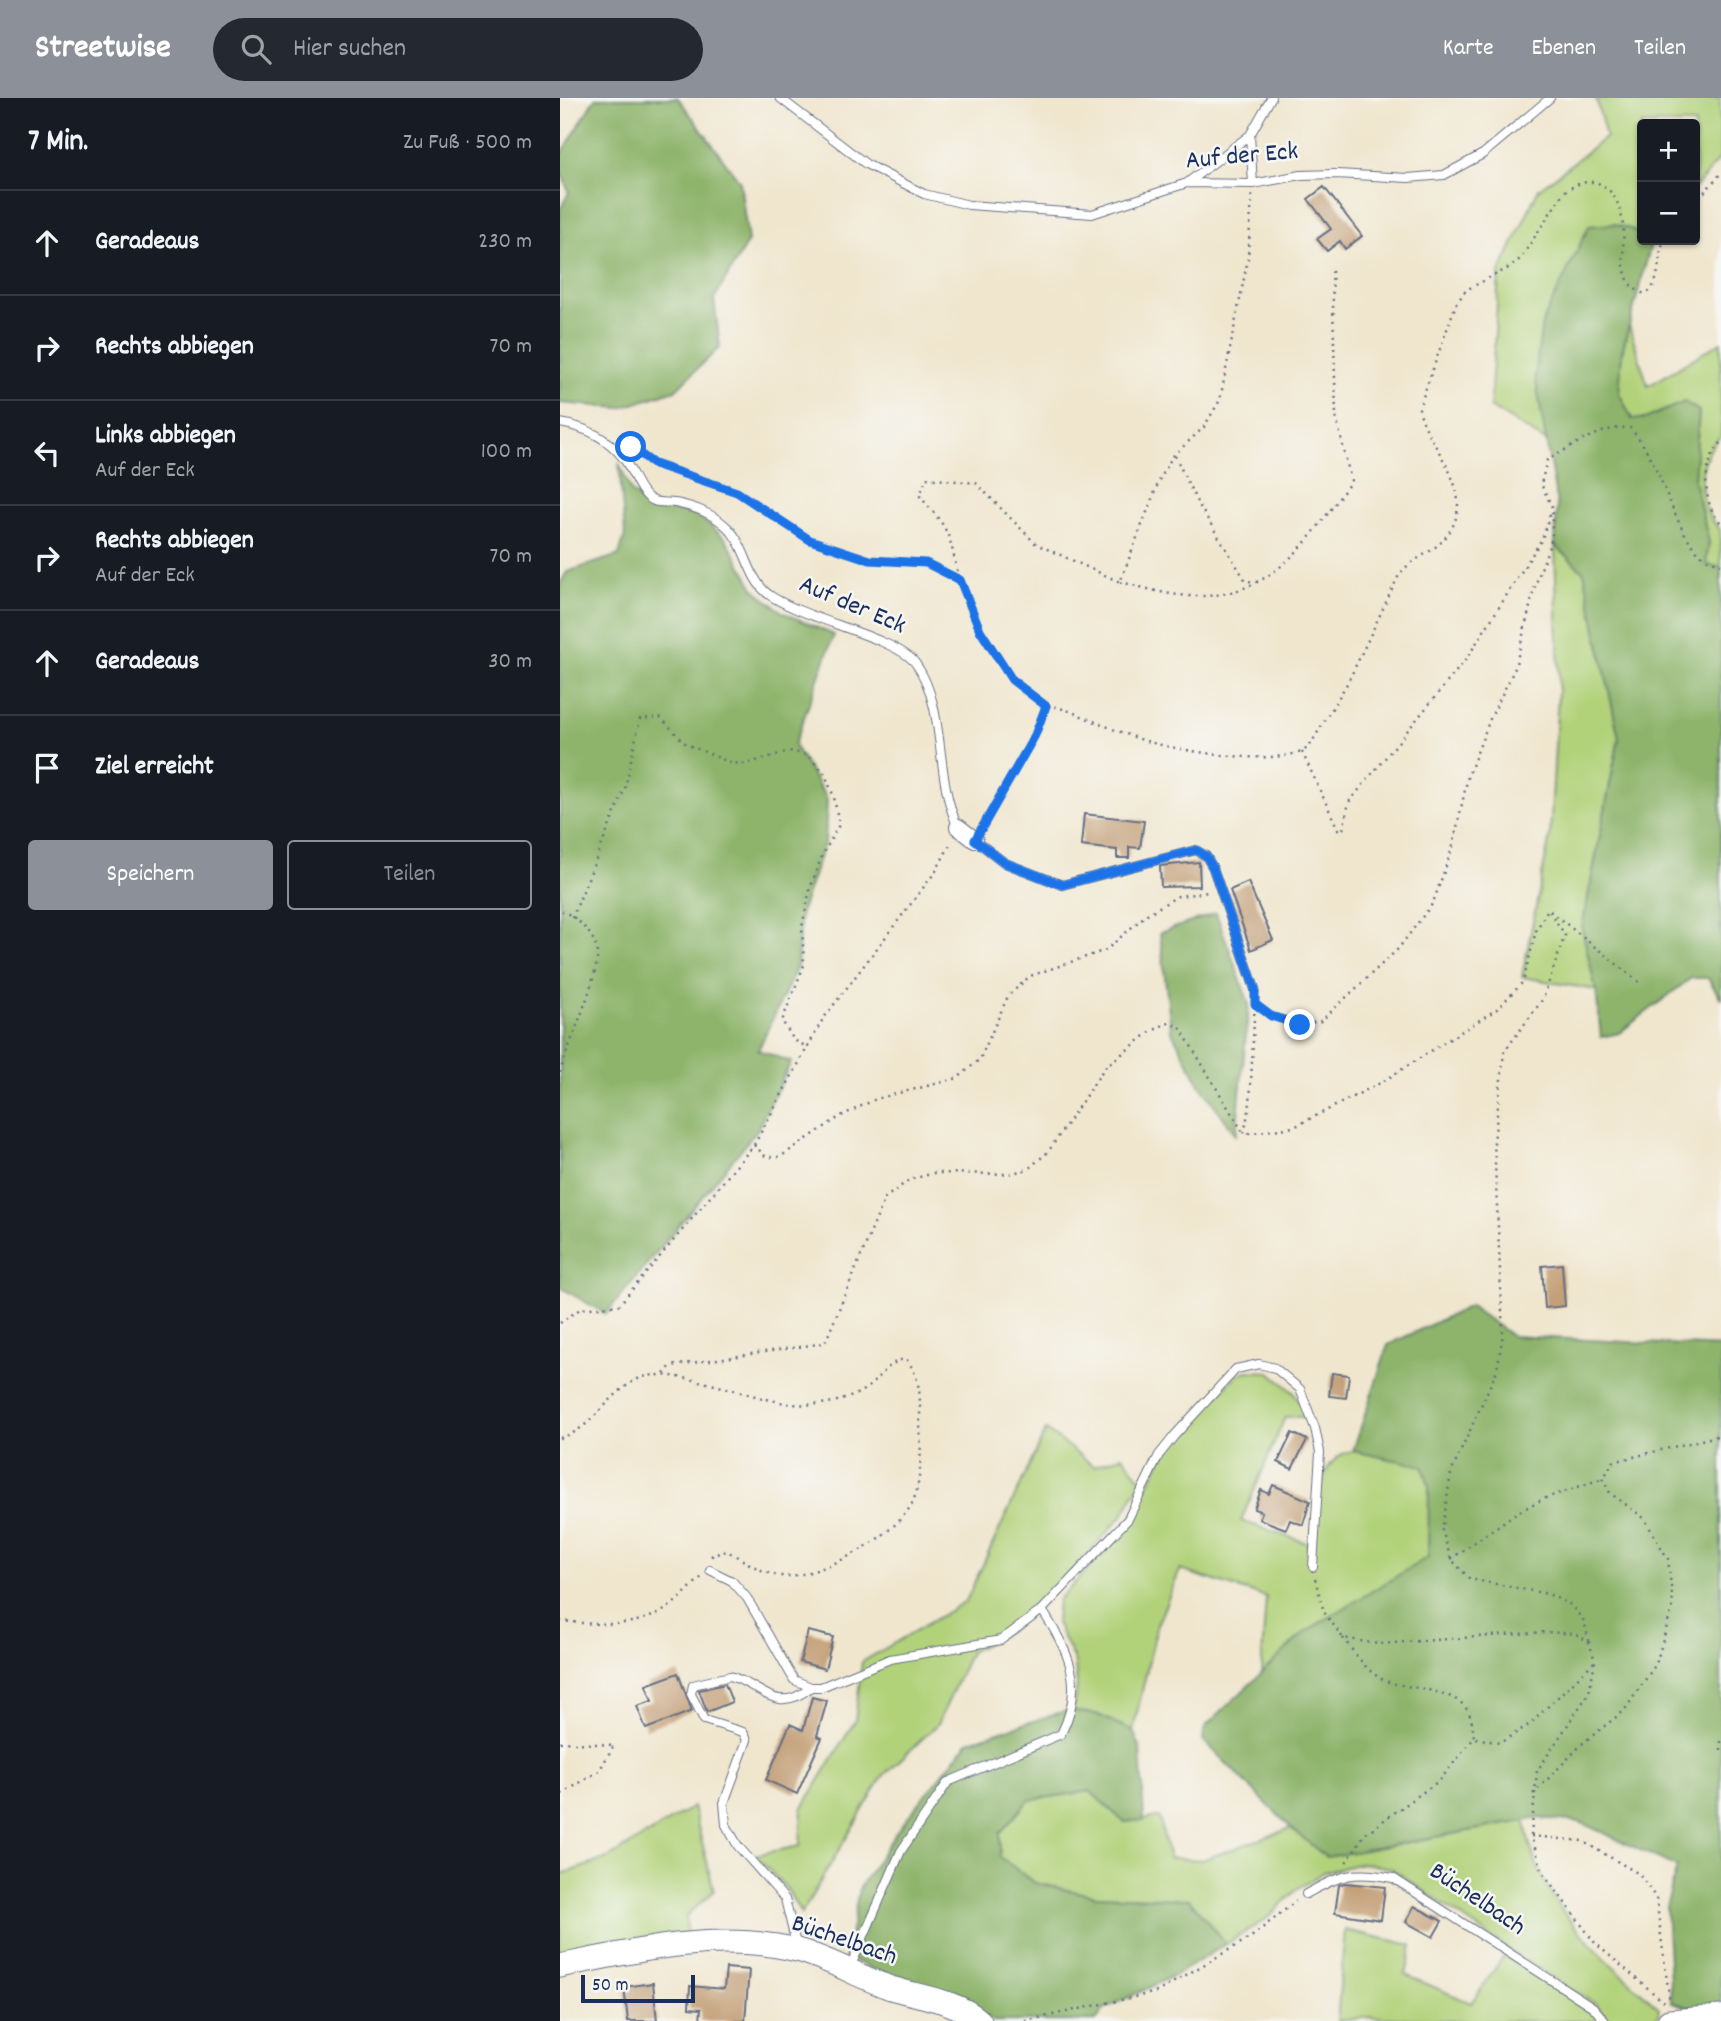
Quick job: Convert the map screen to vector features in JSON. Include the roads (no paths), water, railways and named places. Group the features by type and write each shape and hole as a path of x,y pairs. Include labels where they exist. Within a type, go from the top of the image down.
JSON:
{"street":[{"path":"958,827 975,840"},
{"name":"Büchelbach","path":"560,1966 676,1945 745,1940 798,1951 850,1968 879,1984 958,2008 980,2021"},
{"path":"1670,2021 1721,2017"}],"lane":[{"name":"Auf der Eck","path":"780,98 866,164 925,194 969,205 1092,214 1187,183 1252,184 1301,175 1408,178 1444,175 1483,154 1550,98"},
{"path":"1187,183 1250,135 1271,98"},
{"path":"1250,135 1252,184"},
{"name":"Auf der Eck","path":"560,423 578,425 602,437 624,458 638,485 653,501 704,510 729,528 758,586 784,606 896,649 914,661 929,684 948,806 958,827"},
{"path":"975,840 1005,863 1062,885 1196,850 1206,856 1255,989"},
{"path":"710,1570 732,1580 747,1598 794,1680 811,1687 821,1687 890,1658 1001,1640 1042,1610 1128,1519 1159,1455 1236,1368 1259,1364 1275,1368 1300,1389 1315,1428 1320,1452 1312,1567"},
{"path":"850,1968 901,1851 948,1782 1061,1734 1074,1689 1072,1662 1042,1610"},
{"path":"798,1951 785,1899 738,1846 726,1825 724,1803 747,1740 743,1732 704,1720 691,1693 693,1685 730,1676 768,1697 784,1701 800,1696 811,1687"},
{"name":"Büchelbach","path":"1306,1894 1336,1878 1364,1872 1393,1878 1593,2007 1605,2021"}]}
